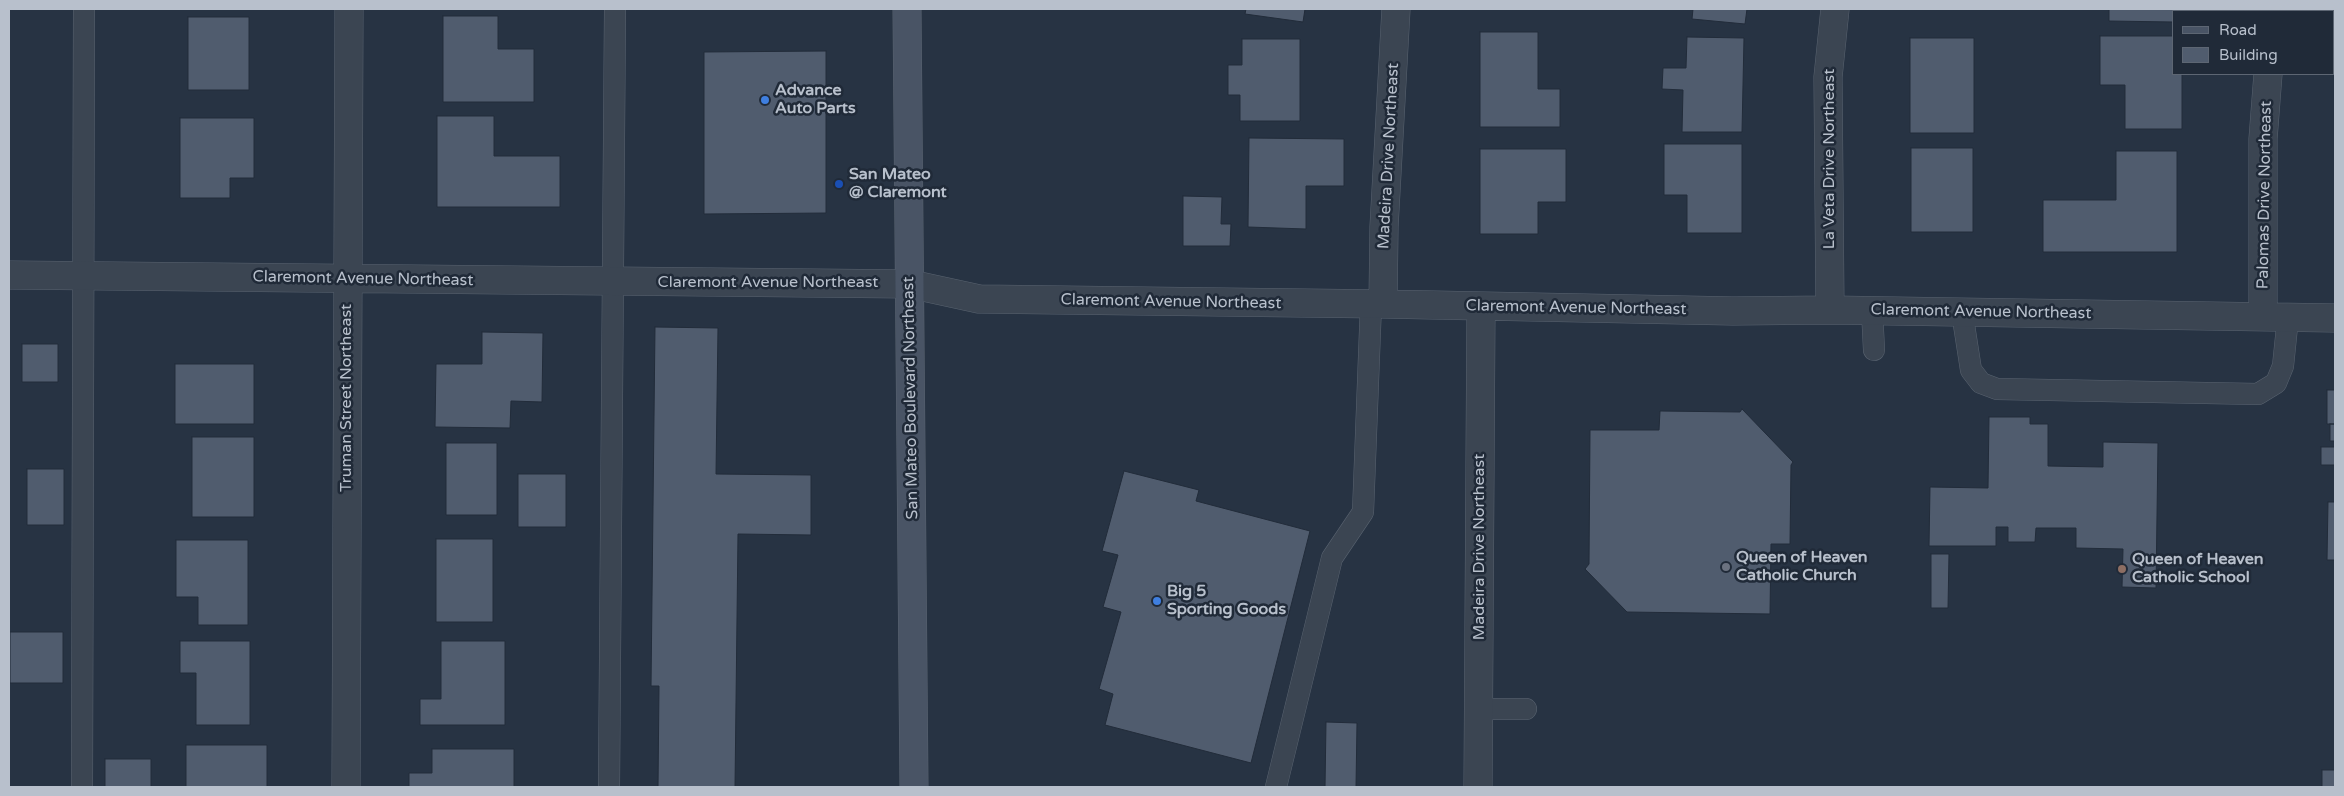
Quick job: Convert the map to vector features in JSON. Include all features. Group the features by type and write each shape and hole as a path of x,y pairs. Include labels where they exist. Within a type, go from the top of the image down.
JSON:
{"main road":[{"name":"San Mateo Boulevard Northeast","path":"907,9 914,787"}],"street":[{"name":"Truman Street Northeast","path":"346,787 349,9"},
{"name":"Madeira Drive Northeast","path":"1377,304 1384,227 1396,9"},
{"name":"La Veta Drive Northeast","path":"1830,310 1828,77 1835,9"},
{"name":"Palomas Drive Northeast","path":"2268,75 2263,139 2276,317"},
{"name":"Claremont Avenue Northeast","path":"9,274 910,284 979,299 1733,311 1872,310 2335,318"},
{"name":"Madeira Drive Northeast","path":"1478,787 1482,307"}],"lane":[{"path":"82,787 84,9"},
{"path":"609,787 615,9"},
{"path":"1276,787 1332,558 1363,512 1377,304"},
{"path":"1872,310 1874,350"},
{"path":"1962,312 1971,370 1981,383 1997,389 2258,394 2276,383 2283,366 2276,317"},
{"path":"1479,709 1526,709"}],"building":[{"path":"1246,9 1305,9 1303,22 1245,14"},
{"path":"1693,9 1747,9 1745,24 1692,19"},
{"path":"2109,9 2186,9 2172,10 2172,22 2109,21"},
{"path":"443,16 498,16 498,49 534,49 534,102 443,102"},
{"path":"188,17 249,17 249,90 188,90"},
{"path":"1480,32 1538,32 1538,89 1560,89 1560,127 1480,127"},
{"path":"2100,36 2172,36 2172,75 2182,75 2182,129 2125,129 2125,85 2100,85"},
{"path":"1687,37 1744,38 1742,132 1682,132 1683,90 1662,89 1663,68 1686,68"},
{"path":"1910,38 1974,38 1974,133 1910,133"},
{"path":"1242,39 1300,39 1300,121 1240,121 1240,95 1228,95 1228,65 1242,65"},
{"name":"Advance Auto Parts","path":"826,51 826,213 704,214 704,52"},
{"path":"437,116 494,116 494,156 560,156 560,207 437,207"},
{"path":"180,118 254,118 254,178 230,178 230,198 180,198"},
{"path":"1249,138 1344,139 1344,186 1306,186 1306,229 1248,227"},
{"path":"1664,144 1742,144 1742,233 1687,233 1687,195 1664,195"},
{"path":"1911,148 1973,148 1973,232 1911,232"},
{"path":"1480,149 1566,149 1566,202 1538,202 1538,234 1480,234"},
{"path":"2116,151 2177,151 2177,252 2043,252 2043,200 2116,200"},
{"path":"1183,196 1222,197 1221,224 1231,224 1230,246 1183,246"},
{"path":"655,327 718,328 716,474 811,475 811,535 738,534 735,787 658,787 659,686 651,686"},
{"path":"482,332 543,333 542,402 511,401 510,428 435,427 436,364 482,364"},
{"path":"22,344 58,344 58,382 22,382"},
{"path":"175,364 254,364 254,424 175,424"},
{"path":"2327,390 2335,390 2335,424 2327,424"},
{"path":"1742,409 1793,462 1791,465 1790,544 1771,544 1770,614 1627,612 1585,569 1589,564 1590,430 1659,430 1660,411 1740,412"},
{"path":"1989,417 2030,417 2030,424 2048,424 2048,466 2103,467 2103,442 2158,443 2156,588 2122,587 2123,549 2076,548 2076,528 2036,528 2035,542 2008,542 2008,527 1996,527 1996,546 1929,546 1930,487 1988,488"},
{"path":"2330,424 2335,424 2335,441 2330,441"},
{"path":"192,437 254,437 254,517 192,517"},
{"path":"446,443 497,443 497,515 446,515"},
{"path":"2321,447 2335,447 2335,465 2321,465"},
{"path":"27,469 64,469 64,525 27,525"},
{"path":"1124,471 1199,490 1196,501 1310,531 1251,763 1105,725 1113,694 1099,689 1121,612 1103,607 1118,555 1102,551"},
{"path":"518,474 566,474 566,527 518,527"},
{"path":"2328,502 2335,502 2335,560 2327,560"},
{"path":"436,539 493,539 493,622 436,622"},
{"path":"176,540 248,540 248,625 198,625 198,597 176,597"},
{"path":"1931,554 1949,554 1948,608 1931,608"},
{"path":"10,632 63,632 63,683 10,683"},
{"path":"180,641 250,641 250,725 196,725 196,673 180,673"},
{"path":"441,641 505,641 505,725 420,725 420,699 441,699"},
{"path":"1326,722 1357,723 1356,787 1325,787"},
{"path":"186,745 267,745 267,787 186,787"},
{"path":"432,749 514,749 514,787 409,787 409,773 432,773"},
{"path":"105,759 151,759 151,787 105,787"},
{"path":"2322,770 2335,770 2335,787 2322,787"}],"place":[{"name":"Advance Auto Parts","path":"765,100"},
{"name":"San Mateo @ Claremont","path":"839,184"},
{"name":"Queen of Heaven Catholic Church","path":"1726,567"},
{"name":"Queen of Heaven Catholic School","path":"2122,569"},
{"name":"Big 5 Sporting Goods","path":"1157,601"}]}
